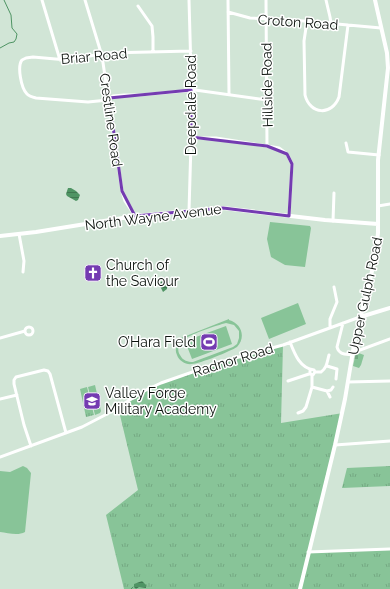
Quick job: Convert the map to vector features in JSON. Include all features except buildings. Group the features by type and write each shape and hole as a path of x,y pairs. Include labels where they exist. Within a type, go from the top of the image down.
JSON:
{"street":[{"path":"42,0 60,60"},
{"name":"Crestline Road","path":"85,0 102,54 122,191 125,201 134,216"},
{"name":"Deepdale Road","path":"189,0 191,51 189,211"},
{"path":"228,0 229,94"},
{"name":"Hillside Road","path":"266,0 267,146"},
{"path":"326,0 330,23"},
{"name":"Upper Gulph Road","path":"300,589 335,445 348,382 352,353 375,259 378,224 379,156 388,76 388,50 381,28 375,0"},
{"path":"138,6 152,26 153,52"},
{"name":"Croton Road","path":"228,12 250,18 307,21 381,28"},
{"path":"307,21 304,41 305,95 310,106 319,111 332,108 336,104 339,97 348,25"},
{"name":"Briar Road","path":"108,100 88,102 36,98 28,94 23,88 19,69 20,63 22,60 33,57 60,60 79,59 102,54 191,51"},
{"path":"108,100 113,96 191,90 267,100"},
{"path":"191,138 216,138 279,148 283,151 289,157 292,164 289,216"},
{"path":"346,143 348,152 379,156"},
{"path":"333,221 334,193"},
{"path":"378,206 390,204"},
{"name":"North Wayne Avenue","path":"0,236 134,216 230,208 333,221 378,224"},
{"path":"19,234 24,261 24,272"},
{"path":"330,327 330,319 337,302 334,287"},
{"path":"363,305 366,312 374,313"},
{"name":"Radnor Road","path":"0,457 82,427 153,387 224,361 255,354 330,327 390,308"},
{"path":"342,323 337,347 340,353 352,353 390,339"},
{"path":"0,338 25,332"},
{"path":"290,342 298,359 312,373 312,387 305,409 298,413"},
{"path":"288,381 312,373 321,372 327,366 329,355"},
{"path":"327,366 337,369 336,379"},
{"path":"31,446 24,426 14,384 14,380 16,378 44,370 48,371 66,433"},
{"path":"348,382 390,381"},
{"path":"312,387 327,391 331,390 333,387"},
{"path":"327,391 330,397"},
{"path":"0,399 17,395"},
{"path":"335,445 390,441"},
{"path":"308,552 390,550"}],"highlighted area":[{"path":"191,90 191,137 267,146 287,154 292,164 289,216 223,208 135,216 122,191 109,98"}],"green space":[{"path":"270,222 310,226 311,228 305,267 285,265 271,257 267,239"},
{"path":"298,303 306,324 269,339 261,318"},
{"path":"229,319 237,324 242,335 240,343 234,349 208,360 190,364 181,361 176,353 176,346 181,338","holes":["226,323 234,325 239,331 239,338 237,344 233,347 193,362 184,360 178,352 180,344 190,336 203,330"]},
{"name":"O’Hara Field","path":"226,326 232,344 192,359 185,341"},
{"path":"283,345 281,423 343,413 309,552 390,549 390,589 124,589 106,515 138,490 118,407 153,387 224,361"},
{"path":"356,352 364,355 359,368 353,366"},
{"path":"95,385 101,411 95,415 88,387"},
{"path":"87,387 94,415 86,417 80,389"},
{"path":"23,466 31,473 25,532 16,534 0,532 0,471 10,472"},
{"path":"390,466 390,486 342,488 347,468"}],"shaded area":[{"path":"68,188 71,188 80,195 78,200 76,201 67,196 66,194"},
{"path":"166,280 168,282 167,289 163,292 159,284"},
{"path":"142,581 146,585 146,588 139,587 136,589 134,587 134,584"}],"waterway":[{"path":"0,48 14,42 17,34 12,28 11,15 4,0"}],"place":[{"name":"Church of the Saviour","path":"93,273"},
{"name":"O’Hara Field","path":"209,342"},
{"name":"Valley Forge Military Academy","path":"92,401"}]}
